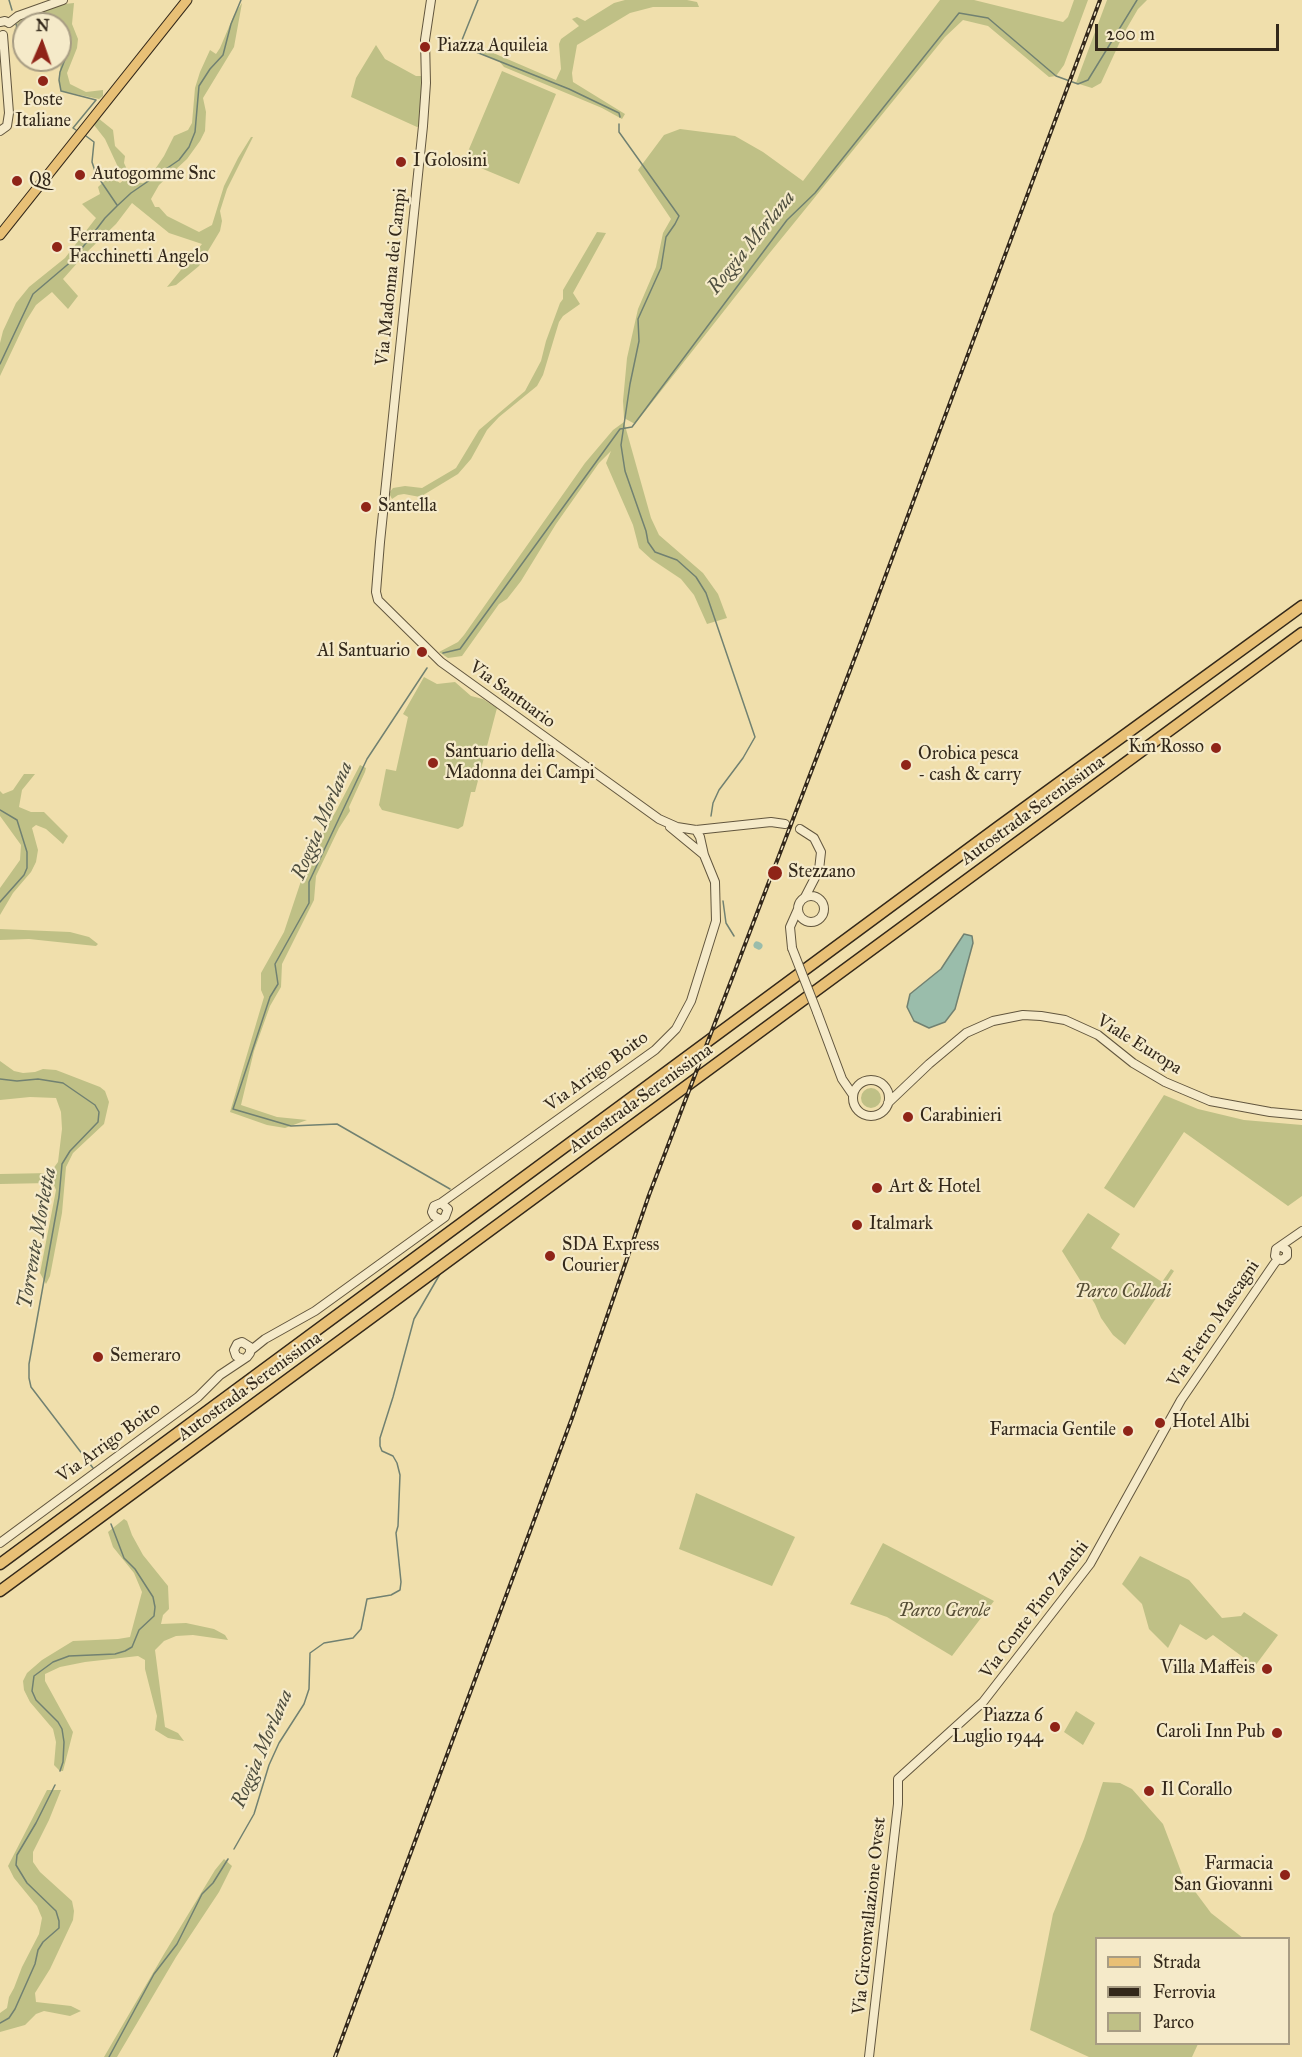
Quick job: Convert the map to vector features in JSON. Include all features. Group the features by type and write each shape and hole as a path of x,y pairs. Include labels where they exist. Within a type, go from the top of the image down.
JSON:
{"highway":[{"name":"Autostrada Serenissima","path":"0,1564 969,848 1302,606"},
{"name":"Autostrada Serenissima","path":"0,1591 1302,633"}],"main road":[{"path":"0,235 187,0"}],"street":[{"path":"1,130 7,126 9,113 1,34 10,31 4,22 63,0"},
{"name":"Via Madonna dei Campi","path":"386,482 423,126 426,76 425,40 431,0"},
{"name":"Via Santuario","path":"386,482 376,592 378,600 435,657 659,819 677,827 696,830 771,822 785,824"},
{"name":"Via Arrigo Boito","path":"659,819 700,849"},
{"path":"700,849 713,829"},
{"path":"800,829 814,838 819,847 820,863 790,927 792,948 842,1079 853,1095"},
{"name":"Via Arrigo Boito","path":"410,1242 433,1214 434,1206 444,1206 470,1181 655,1050 676,1029 691,1001 716,921 715,882 700,849 696,830"},
{"path":"790,931 802,923 816,921 824,914 823,902 816,896 814,878"},
{"path":"805,897 816,896"},
{"path":"798,907 802,918 808,922"},
{"name":"Viale Europa","path":"888,1103 966,1033 993,1021 1023,1015 1065,1020 1098,1035 1132,1063 1165,1082 1210,1101 1270,1112 1302,1115"},
{"path":"838,1065 847,1077 860,1084 873,1081 885,1087 888,1092 888,1103 879,1114 867,1116 857,1110 853,1095 860,1084"},
{"path":"885,1087 908,1084"},
{"name":"Via Arrigo Boito","path":"249,1347 315,1311 447,1216 444,1206"},
{"path":"433,1214 440,1219"},
{"name":"Via Pietro Mascagni","path":"1284,1249 1302,1231"},
{"name":"Via Pietro Mascagni","path":"1284,1249 1302,1236"},
{"name":"Via Pietro Mascagni","path":"1176,1407 1278,1259 1286,1258 1284,1249"},
{"name":"Via Arrigo Boito","path":"220,1375 237,1344 242,1342 249,1347"},
{"name":"Via Arrigo Boito","path":"0,1543 198,1396 220,1375 247,1357 249,1347"},
{"path":"234,1352 236,1356 243,1359"},
{"name":"Via Conte Pino Zanchi","path":"898,1779 983,1702 1090,1564 1176,1407"},
{"name":"Via Arrigo Boito","path":"0,1543 0,1535 13,1532"},
{"name":"Via Circonvallazione Ovest","path":"869,2057 898,1804 898,1779"}],"green space":[{"path":"625,0 687,0 697,2 699,7 653,7 630,13 577,45 572,73 573,82 625,114 622,119 471,50 477,46 556,80 561,69 559,44 561,39 579,26 572,19 577,17 585,21 614,3"},
{"path":"940,0 974,0 1063,22 1068,17 1074,0 1088,0 1064,65 1056,76 1049,77 988,26 963,20 945,37 768,255 635,424 624,418 623,401 627,358 638,309 656,267 663,233 671,219 638,170 664,135 680,129 735,136 763,152 803,181"},
{"path":"1107,0 1147,0 1138,9 1124,33 1101,83 1092,88 1076,83"},
{"path":"74,3 72,24 72,12 38,12"},
{"path":"242,3 234,47 203,98 206,112 205,131 187,159 159,185 151,199 155,207 159,207 167,216 199,232 212,225 224,186 238,158 253,137 227,189 220,211 222,221 220,231 199,266 176,285 167,287 202,244 169,233 132,203 116,224 63,279 78,296 68,309 52,292 36,305 0,376 0,343 16,303 29,287 65,258 96,218 82,204 100,194 98,187 110,176 120,183 124,180 105,139 94,125 98,118 113,130 115,146 125,156 124,163 133,182 147,181 174,136 188,130 192,123 195,88 200,72 210,50 216,54 220,48 234,15"},
{"path":"72,24 78,39 72,60"},
{"path":"376,45 385,59 416,76 426,76 420,126 417,127 351,97 356,78"},
{"path":"502,71 556,94 519,184 464,161"},
{"path":"60,72 67,72 70,84 86,92 103,90 103,96 99,99 61,91"},
{"path":"597,232 606,233 573,293 580,304 563,316 559,322 543,375 537,386 499,417 487,430 471,459 458,474 420,497 404,494 392,499 389,493 393,488 405,486 422,488 456,468 479,430 525,391 541,361 546,341 563,299 563,290"},
{"path":"624,422 651,518 659,535 703,573 718,594 727,618 707,624 694,595 681,579 639,548 633,525 606,463 611,451 599,463 556,524 521,581 507,599 499,604 462,656 448,658 439,652 458,642 464,635 585,463 613,430"},
{"path":"424,677 437,684 455,682 471,696 483,699 497,708 475,792 471,792 463,826 458,829 382,810 379,805 386,769 396,771 408,717 403,714"},
{"path":"360,765 366,768 349,807 350,811 339,828 316,876 314,900 282,964 281,987 270,1006 254,1051 241,1105 277,1117 307,1120 285,1128 267,1125 230,1112 264,997 261,990 261,973 284,932 304,872 325,827 335,813"},
{"path":"24,774 35,774 22,790 19,807 31,812 44,812 68,836 63,844 46,829 36,825 32,828 38,850 36,862 0,915 0,888 20,860 21,845 0,816 0,791 3,794 13,790"},
{"path":"0,929 70,932 89,937 98,944 96,946 29,939 0,940"},
{"path":"0,1061 14,1071 23,1073 43,1069 56,1070 100,1087 105,1091 109,1102 104,1124 73,1153 66,1167 62,1213 50,1276 46,1284 40,1273 56,1190 54,1185 49,1183 0,1184 0,1174 50,1173 58,1162 62,1129 61,1112 56,1098 30,1097 0,1100"},
{"path":"871,1088 878,1091 881,1098 878,1105 871,1108 864,1105 861,1098 864,1091"},
{"path":"1164,1095 1198,1109 1244,1120 1302,1125 1302,1196 1288,1206 1184,1132 1134,1208 1104,1188"},
{"name":"Parco Collodi","path":"1088,1213 1120,1234 1111,1248 1162,1282 1171,1269 1174,1271 1125,1345 1113,1335 1101,1318 1095,1304 1062,1251"},
{"path":"696,1493 795,1537 772,1586 679,1549"},
{"path":"124,1519 143,1555 168,1586 169,1609 163,1615 161,1624 186,1623 214,1629 225,1635 228,1640 193,1635 176,1636 164,1641 155,1650 165,1727 178,1733 184,1741 168,1738 155,1730 157,1716 145,1669 145,1660 138,1656 85,1662 60,1667 45,1674 45,1681 73,1732 63,1771 60,1771 54,1765 56,1742 53,1729 30,1702 24,1690 23,1681 27,1673 42,1660 73,1641 130,1637 142,1592 134,1573 113,1547 108,1532"},
{"name":"Parco Gerole","path":"883,1543 994,1601 952,1656 887,1617 850,1604"},
{"path":"1140,1556 1189,1580 1222,1618 1241,1616 1244,1612 1278,1635 1255,1666 1213,1635 1206,1640 1180,1624 1168,1648 1149,1629 1142,1604 1122,1584"},
{"path":"1076,1711 1095,1723 1083,1745 1064,1732"},
{"path":"1103,1782 1120,1783 1132,1789 1163,1824 1182,1874 1211,1913 1242,1937 1095,1937 1095,2045 1198,2045 1192,2057 1089,2057 1030,2030 1053,1914 1084,1839"},
{"path":"47,1790 61,1790 33,1852 33,1862 40,1872 72,1901 74,1911 73,1920 50,1969 35,1993 36,2002 71,2006 81,2011 70,2016 44,2011 36,2014 25,2025 0,2032 0,2013 7,2008 9,1997 39,1934 42,1918 37,1906 14,1878 8,1866"},
{"path":"224,1859 232,1866 219,1892 176,1957 117,2057 104,2057 164,1954"}],"shaded area":[{"path":"964,934 972,936 973,943 955,1009 945,1022 929,1028 914,1021 907,1007 910,994 941,969"}],"waterway":[{"path":"9,0 12,10"},
{"name":"Torrente Morletta","path":"0,364 33,294 73,260 117,206 131,193 179,160 189,147 195,132 199,86 223,55 231,24 241,0"},
{"name":"Roggia Morlana","path":"460,45 478,0"},
{"name":"Roggia Morlana","path":"443,653 460,649 620,429 632,427 787,220 815,193 959,13 988,18 1056,76 1078,84 1088,80 1137,0"},
{"name":"Roggia Morlana","path":"466,48 569,89 619,113 620,117"},
{"path":"60,72 61,91 96,100 73,128 76,130"},
{"path":"619,124 619,132 679,216 666,237 661,268 638,319 639,341 621,445 625,471 648,542 655,552 677,560 696,577 706,593 755,737 743,758 719,790 713,803 711,816"},
{"path":"86,136 94,142 92,162 96,174 117,205"},
{"name":"Roggia Morlana","path":"427,668 367,759 309,882 309,903 275,964 278,984 270,997 233,1109 291,1126 337,1124 450,1189"},
{"name":"Torrente Morletta","path":"0,810 17,820 27,852 27,868 24,875 0,902"},
{"name":"Roggia Morlana","path":"723,901 726,923 734,936"},
{"name":"Torrente Morletta","path":"0,1079 17,1081 38,1079 63,1083 95,1105 99,1112 98,1122 70,1151 62,1164 59,1197 29,1364 31,1387 93,1468"},
{"name":"Roggia Morlana","path":"234,1849 254,1814 269,1765 279,1743 304,1704 309,1689 310,1653 324,1643 353,1638 361,1629 367,1599 391,1595 400,1590 396,1533 400,1475 393,1456 382,1451 380,1438 414,1319 440,1274"},
{"name":"Torrente Morletta","path":"60,1771 64,1742 62,1729 36,1700 32,1691 34,1676 53,1662 69,1656 115,1654 125,1651 132,1647 139,1630 154,1616 153,1597 135,1569 124,1558 111,1524"},
{"name":"Torrente Morletta","path":"0,2023 9,2018 15,2009 35,1964 38,1950 43,1942 59,1928 56,1911 27,1883 16,1865 17,1855 55,1785"},
{"name":"Roggia Morlana","path":"109,2057 154,1974 177,1944 202,1894 213,1883 228,1859"}],"tunnel":[{"path":"785,824 800,829"}],"railway":[{"path":"335,2057 572,1418 649,1195 862,639 1100,0"}],"place":[{"name":"Piazza Aquileia","path":"425,47"},
{"name":"Poste Italiane","path":"43,81"},
{"name":"I Golosini","path":"401,162"},
{"name":"Autogomme Snc","path":"80,175"},
{"name":"Q8","path":"17,181"},
{"name":"Ferramenta Facchinetti Angelo","path":"57,247"},
{"name":"Santella","path":"366,507"},
{"name":"Al Santuario","path":"422,652"},
{"name":"Km Rosso","path":"1216,748"},
{"name":"Santuario della Madonna dei Campi","path":"433,763"},
{"name":"Orobica pesca - cash & carry","path":"906,765"},
{"name":"Stezzano","path":"775,873"},
{"name":"Carabinieri","path":"908,1117"},
{"name":"Art & Hotel","path":"877,1188"},
{"name":"Italmark","path":"857,1225"},
{"name":"SDA Express Courier","path":"550,1256"},
{"name":"Semeraro","path":"98,1357"},
{"name":"Hotel Albi","path":"1160,1423"},
{"name":"Farmacia Gentile","path":"1128,1431"},
{"name":"Villa Maffeis","path":"1267,1669"},
{"name":"Piazza 6 Luglio 1944","path":"1055,1727"},
{"name":"Caroli Inn Pub","path":"1277,1733"},
{"name":"Il Corallo","path":"1149,1791"},
{"name":"Farmacia San Giovanni","path":"1285,1875"}]}
